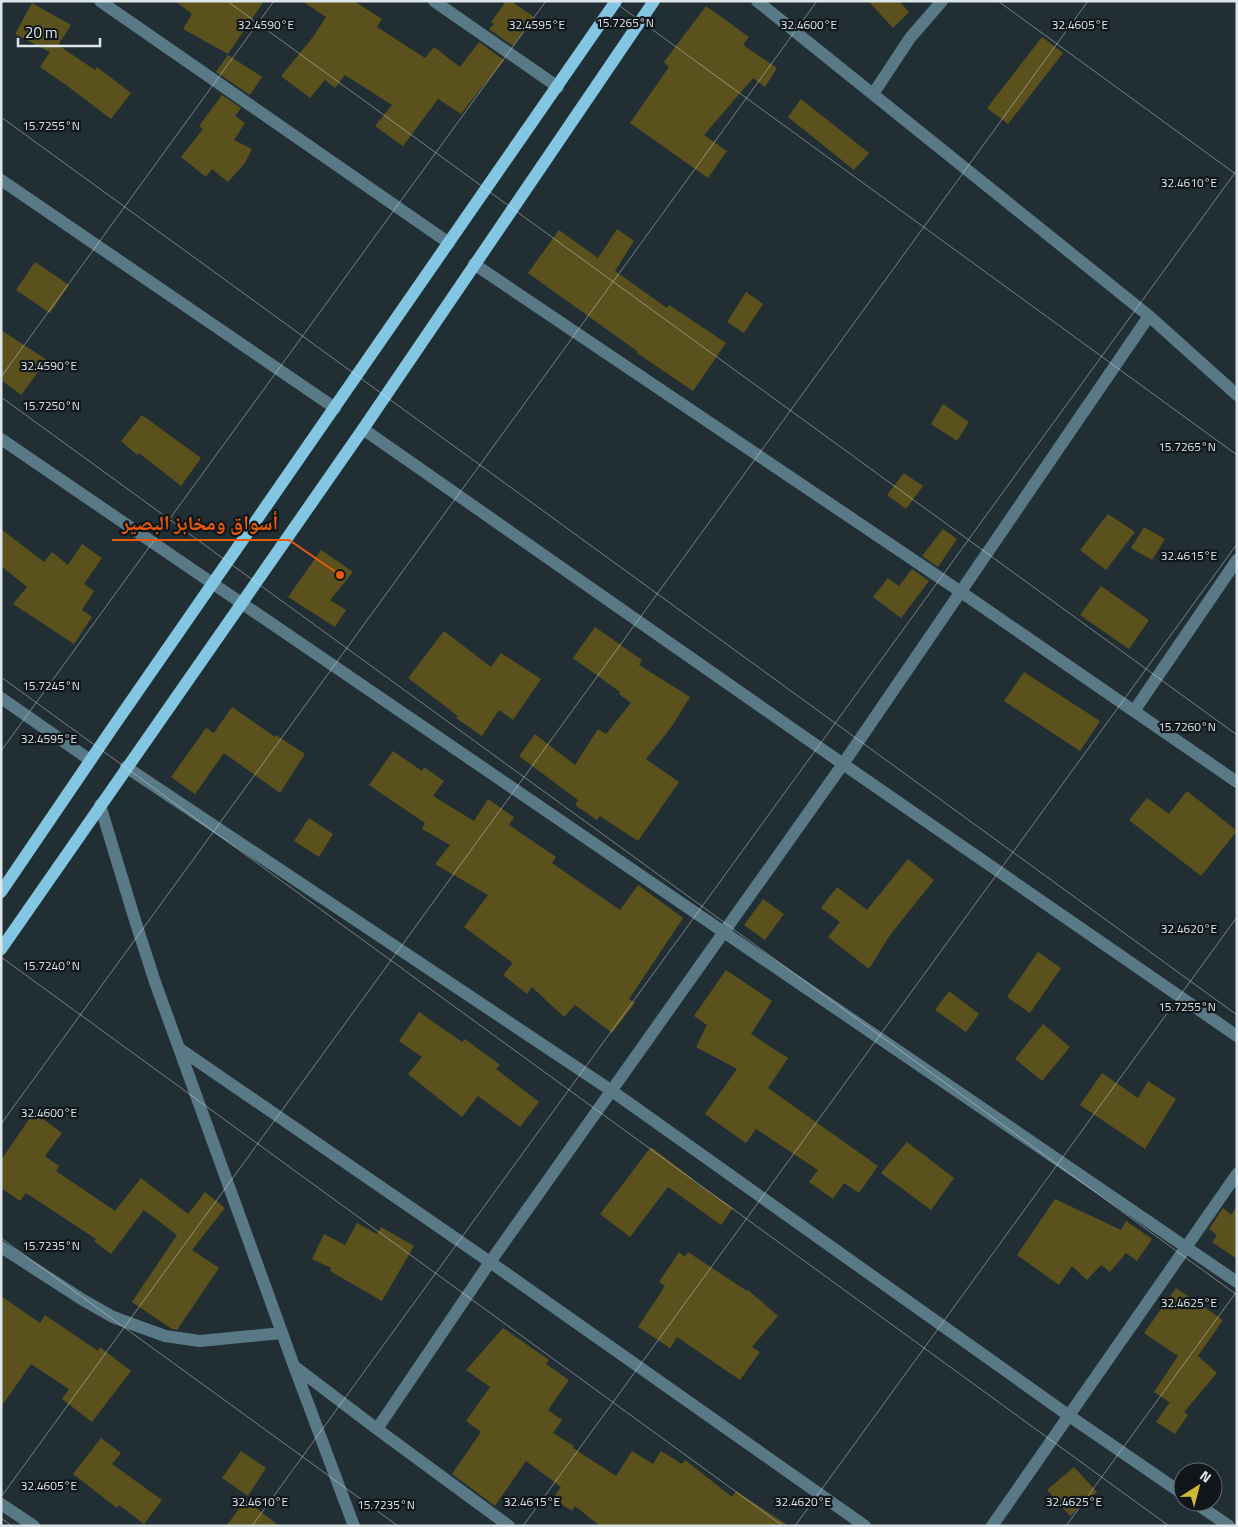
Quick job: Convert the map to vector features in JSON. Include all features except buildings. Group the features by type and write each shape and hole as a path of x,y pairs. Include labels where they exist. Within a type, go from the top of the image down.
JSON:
{"main road":[{"path":"1,892 90,760 616,1"},
{"path":"1,949 363,429 654,1"}],"street":[{"path":"100,1 449,243"},
{"path":"434,1 558,87"},
{"path":"758,1 1149,316 1237,395"},
{"path":"872,94 910,38 942,1"},
{"path":"1,180 335,408"},
{"path":"474,264 960,592 1237,782"},
{"path":"376,1429 490,1262 843,764 1149,316"},
{"path":"363,429 1237,1036"},
{"path":"1,439 1237,1282"},
{"path":"1134,711 1237,560"},
{"path":"1,698 90,760"},
{"path":"126,767 612,1091 1068,1415 1173,1487"},
{"path":"100,805 134,917 180,1049 294,1366 354,1526"},
{"path":"180,1049 490,1262 865,1526"},
{"path":"992,1526 1237,1174"},
{"path":"1,1247 113,1317 165,1336 200,1341 282,1333"},
{"path":"294,1366 376,1429 509,1526"},
{"path":"1,1504 34,1526"},
{"path":"1209,1512 1229,1526"}],"place":[{"name":"أسواق ومخابز البصير","path":"340,575"}]}
